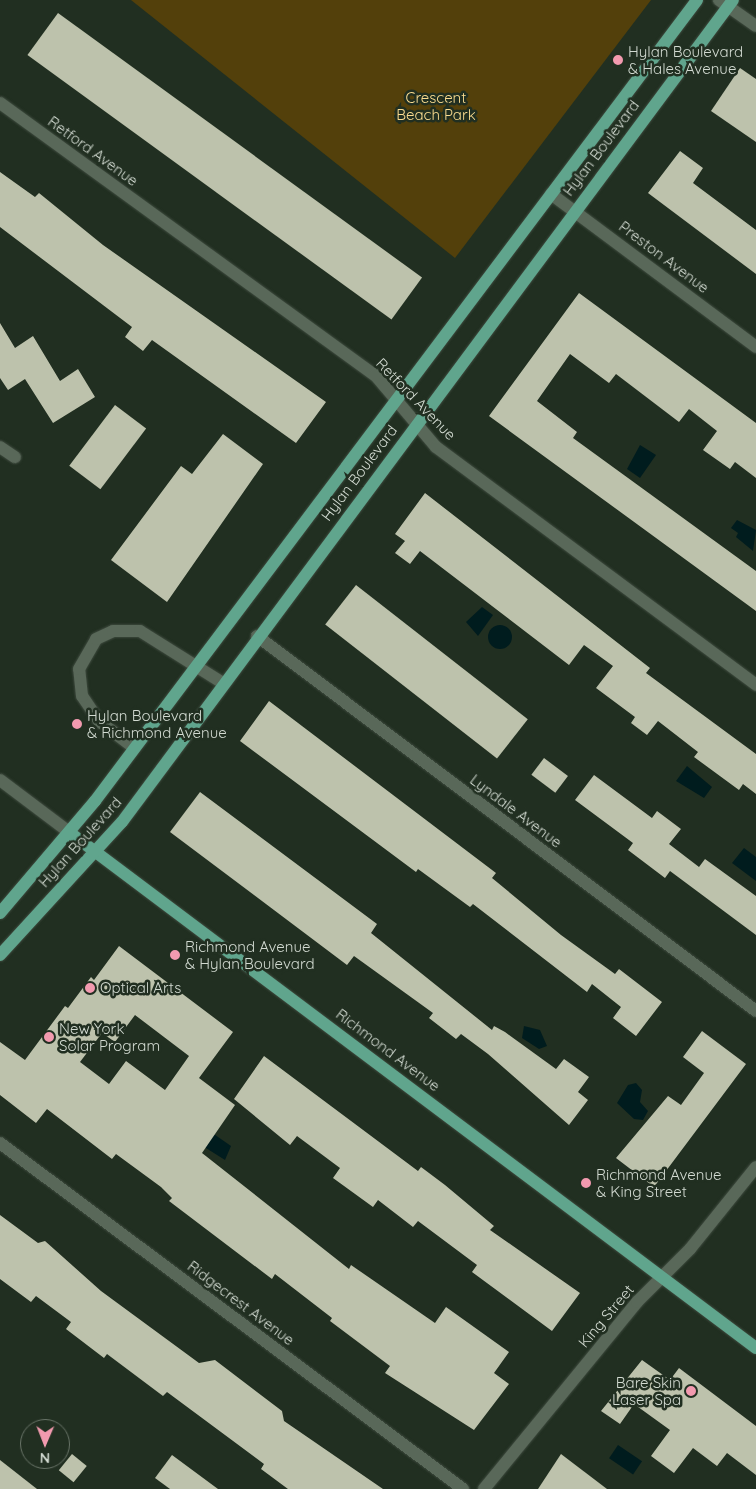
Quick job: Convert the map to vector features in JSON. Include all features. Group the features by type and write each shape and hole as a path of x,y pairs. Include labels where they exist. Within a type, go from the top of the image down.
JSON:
{"main road":[{"name":"Hylan Boulevard","path":"0,913 69,832 194,664 397,400 697,0"},
{"name":"Hylan Boulevard","path":"0,955 122,822 257,636 575,210 727,2"},
{"name":"Richmond Avenue","path":"69,832 756,1348"}],"street":[{"path":"727,2 756,26"},
{"name":"Retford Avenue","path":"0,104 375,375 436,447 756,685"},
{"name":"Preston Avenue","path":"551,194 575,210 756,347"},
{"path":"0,447 15,457"},
{"path":"133,748 86,705 78,678 85,652 104,634 132,630 147,634 223,683"},
{"name":"Lyndale Avenue","path":"257,636 756,1011"},
{"name":"Richmond Avenue","path":"0,780 69,832"},
{"name":"Ridgecrest Avenue","path":"0,1143 463,1489"},
{"name":"King Street","path":"484,1489 756,1167"}],"green space":[{"name":"Crescent Beach Park","path":"131,0 651,0 455,258"}],"water":[{"path":"640,445 656,455 640,478 627,469"},
{"path":"737,520 756,530 753,551 736,537 738,533 731,528"},
{"path":"482,607 493,615 478,636 466,622"},
{"path":"500,625 508,629 512,637 508,645 500,649 492,645 488,637 492,629"},
{"path":"687,766 712,787 704,798 676,781"},
{"path":"744,848 756,857 756,881 732,863"},
{"path":"524,1026 540,1030 547,1046 539,1049 522,1038"},
{"path":"636,1083 642,1090 640,1102 648,1111 643,1120 634,1119 617,1103 628,1085"},
{"path":"208,1130 231,1146 225,1160 198,1143"},
{"path":"618,1445 642,1461 633,1474 609,1458"}],"building":[{"path":"58,13 422,278 391,320 27,55"},
{"path":"740,68 756,79 756,142 711,111"},
{"path":"680,151 703,168 693,183 756,230 756,274 648,193"},
{"path":"0,172 35,197 39,193 103,245 326,402 296,443 152,340 143,351 125,337 132,327 0,227"},
{"path":"579,293 756,423 756,478 735,462 730,469 703,450 717,431 689,409 679,422 616,374 609,383 570,354 537,401 577,432 573,438 756,571 756,611 489,416"},
{"path":"0,323 15,348 33,336 60,381 78,369 95,397 53,423 25,379 8,390 0,378"},
{"path":"115,405 146,428 100,489 69,466"},
{"path":"223,434 263,464 167,602 111,560 181,466 192,474"},
{"path":"425,493 650,668 646,673 756,754 756,794 743,784 739,790 694,757 698,752 658,721 647,735 631,723 635,717 596,688 613,666 584,645 569,665 420,551 410,564 395,553 405,541 395,534"},
{"path":"356,585 528,719 497,759 325,624"},
{"path":"269,701 496,873 492,878 561,935 615,974 619,969 662,1002 636,1036 613,1018 621,1007 592,984 587,992 473,904 470,907 418,869 416,872 240,741"},
{"path":"544,758 568,776 555,793 531,775"},
{"path":"594,775 652,818 657,811 681,829 669,844 699,867 705,859 756,896 756,935 670,871 665,878 628,850 633,843 575,800"},
{"path":"200,792 377,924 371,933 492,1030 494,1026 505,1032 556,1069 564,1059 589,1077 578,1092 588,1100 569,1125 488,1054 461,1034 456,1039 429,1018 433,1013 354,956 347,965 170,832"},
{"path":"119,946 233,1032 199,1078 235,1105 202,1153 349,1269 351,1265 435,1323 446,1307 509,1352 494,1373 509,1384 474,1430 385,1373 390,1366 330,1321 332,1318 275,1274 272,1279 169,1201 172,1198 161,1187 116,1154 112,1159 47,1109 36,1123 0,1095 0,1042 25,1060 65,1006 68,1008 91,977 94,980","holes":["135,1015 189,1056 165,1090 126,1061 109,1084 80,1062 102,1033 115,1042"]},
{"path":"702,1031 746,1064 654,1187 616,1158 668,1096 681,1105 704,1073 683,1057"},
{"path":"264,1056 418,1171 421,1167 445,1185 494,1226 490,1230 580,1293 552,1331 472,1272 477,1265 418,1221 413,1227 378,1200 373,1207 333,1178 340,1168 297,1136 290,1145 234,1099"},
{"path":"0,1215 38,1243 45,1241 101,1291 199,1363 215,1360 282,1411 284,1421 383,1489 288,1489 261,1469 264,1464 167,1392 163,1396 107,1354 104,1358 66,1329 71,1322 36,1296 31,1302 0,1279"},
{"path":"642,1360 670,1380 679,1368 756,1426 756,1475 727,1453 717,1466 693,1448 674,1473 651,1456 670,1430 634,1404 620,1424 601,1411"},
{"path":"72,1454 87,1466 74,1482 59,1470 70,1469 70,1456"},
{"path":"561,1454 607,1489 538,1489"},
{"path":"172,1455 218,1489 170,1489 155,1478"},
{"path":"0,1460 37,1489 0,1489"}],"place":[{"name":"Hylan Boulevard & Hales Avenue","path":"618,60"},
{"name":"Hylan Boulevard & Richmond Avenue","path":"77,724"},
{"name":"Richmond Avenue & Hylan Boulevard","path":"175,955"},
{"name":"Optical Arts","path":"90,988"},
{"name":"New York Solar Program","path":"49,1037"},
{"name":"Richmond Avenue & King Street","path":"586,1183"},
{"name":"Bare Skin Laser Spa","path":"691,1391"}]}
